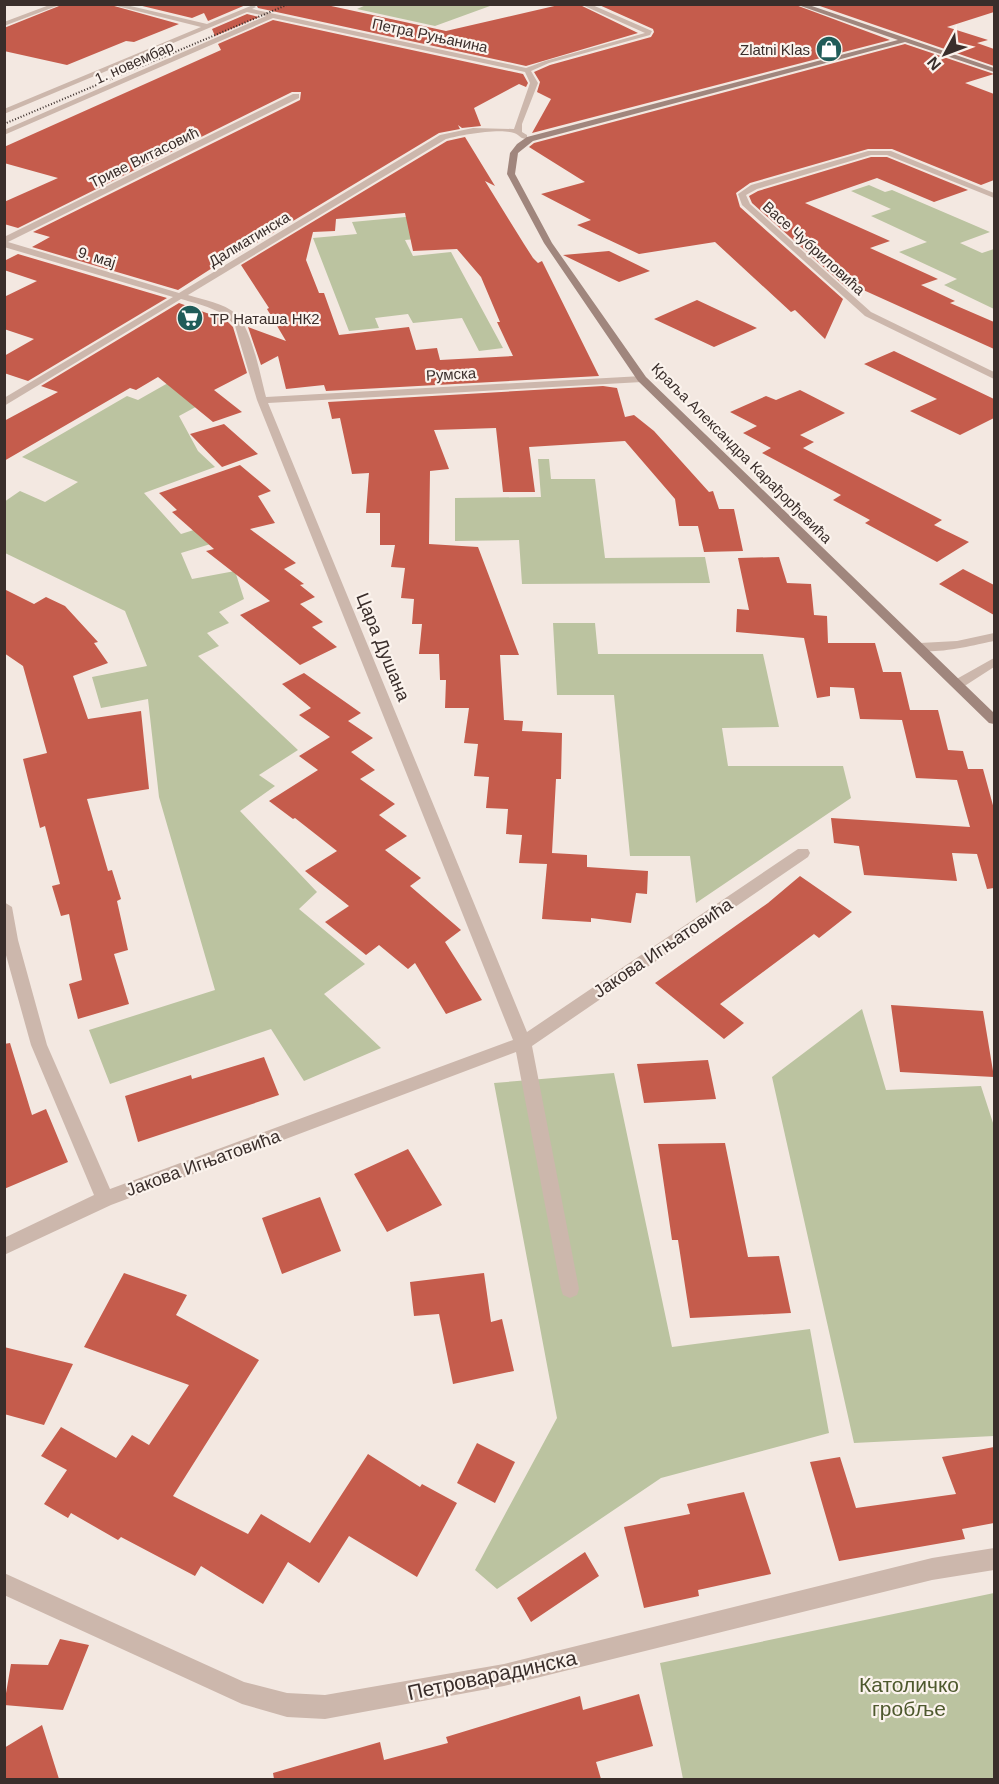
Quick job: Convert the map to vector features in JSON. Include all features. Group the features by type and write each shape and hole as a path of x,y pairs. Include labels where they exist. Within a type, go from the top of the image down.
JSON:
{"street":[{"path":"4,24 59,4"},
{"path":"112,4 207,26"},
{"name":"1. новембар","path":"4,112 259,4"},
{"path":"583,4 644,28 649,31 648,34 547,62 527,70 533,77 534,83 517,131 530,140 906,40"},
{"path":"798,4 994,70"},
{"name":"Петра Руњанина","path":"246,10 527,70"},
{"name":"1. новембар","path":"4,133 274,15"},
{"name":"Триве Витасовић","path":"4,242 296,96"},
{"name":"Далматинска","path":"4,403 443,137 473,130 517,131"},
{"name":"Краља Александра Карађорђевића","path":"530,140 515,149 510,162 511,174 548,243 642,379 994,720"},
{"name":"Васе Чубриловића","path":"994,196 888,153 871,153 754,187 742,194 746,205 868,315 994,376"},
{"name":"9. мај","path":"4,242 182,296"},
{"name":"Цара Душана","path":"182,296 217,307 232,315 240,326 262,400 523,1043"},
{"name":"Румска","path":"262,400 642,379"},
{"path":"920,647 957,645 994,637"},
{"path":"958,684 994,662"},
{"name":"Јакова Игњатовића","path":"4,907 10,940 39,1045 105,1199 523,1043 803,853"},
{"path":"523,1043 570,1289"},
{"path":"4,1247 105,1199"},
{"name":"Петроварадинска","path":"4,1584 242,1693 287,1705 325,1707 504,1675 932,1569 994,1559"}],"green space":[{"path":"366,5 490,6 435,26 357,9"},
{"path":"869,185 885,192 892,190 990,232 960,243 982,253 994,249 994,309 944,285 957,279 899,252 927,242 871,216 891,209 851,191"},
{"path":"416,216 427,238 405,240 413,256 451,252 503,348 479,351 462,318 413,323 408,314 375,318 379,328 349,331 313,238 357,234 352,222"},
{"path":"168,383 203,403 179,416 198,451 215,467 144,493 181,534 216,523 227,539 181,553 192,579 235,571 244,599 219,612 229,623 207,633 219,646 198,656 298,750 259,775 275,786 240,811 317,892 299,909 365,964 324,994 381,1048 304,1081 271,1029 110,1084 89,1030 215,990 159,797 148,699 101,708 92,677 147,666 125,611 5,553 4,502 20,491 45,502 78,482 22,457 127,396 138,400"},
{"path":"538,459 549,459 551,479 595,479 605,558 705,557 710,583 522,584 519,540 455,541 455,498 541,497"},
{"path":"553,623 595,623 598,654 763,654 779,727 722,728 728,766 843,766 851,798 696,903 690,856 630,856 614,695 557,695"},
{"path":"862,1009 886,1090 981,1086 994,1126 994,1436 854,1443 772,1077"},
{"path":"614,1073 672,1347 810,1329 829,1433 661,1478 497,1589 475,1570 557,1418 494,1083"},
{"name":"Католичко гробље","path":"994,1593 994,1779 683,1779 660,1663"}],"building":[{"path":"64,4 107,4 179,24 134,42 126,41 67,65 4,51 4,28"},
{"path":"134,4 248,4 208,21 204,13 192,18"},
{"path":"256,4 322,4 446,31 563,4 578,4 638,33 526,66 258,8"},
{"path":"597,4 793,4 890,40 532,133 551,99 537,92 540,82 534,72 550,65 651,37 654,32 653,29"},
{"path":"814,4 994,4 994,12 947,27 988,40 977,43 994,49 994,66"},
{"path":"247,14 259,17 215,36 212,29"},
{"path":"273,20 523,74 528,83 526,87 519,84 474,108 481,126 462,128 458,125 460,129 439,133 235,256 234,254 178,290 32,247 50,237 33,232 300,100 301,92 292,92 18,228 4,224 4,202 58,178 4,163 4,147 221,50 218,44"},
{"path":"905,44 994,74 965,83 994,94 994,180 981,185 892,149 868,149 750,183 736,193 740,207 843,299 825,339 795,310 791,312 715,242 639,254 577,225 591,220 541,194 585,182 529,147 534,143"},
{"path":"465,137 495,186 485,181 524,244 538,263 542,261 599,376 326,391 324,385 286,389 278,356 261,365 248,327 286,341 267,309 269,308 241,265 447,141","holes":["405,213 413,251 457,249 481,277 500,322 497,322 513,356 440,360 437,348 416,350 409,327 339,335 324,293 319,293 306,260 313,232 335,231 336,219"]},
{"path":"871,157 887,157 968,190 934,202 877,178 805,203 890,241 870,248 938,279 921,285 955,301 950,303 994,322 994,349 850,284 848,289 752,203 749,196 758,191"},
{"path":"609,251 650,271 619,282 563,255"},
{"path":"18,254 167,298 28,381 4,373 4,356 34,339 4,329 4,297 37,281 4,270 4,261"},
{"path":"697,300 757,328 714,347 654,319"},
{"path":"179,303 226,320 233,327 247,373 214,390 242,412 213,422 158,377 136,390 130,388 4,461 4,421 58,392 41,386"},
{"path":"894,351 994,399 994,418 960,435 910,411 937,399 864,364"},
{"path":"603,386 617,388 625,417 634,415 654,431 709,492 713,491 719,509 734,509 743,551 704,552 698,526 679,526 675,499 625,441 529,447 535,492 503,492 496,428 434,430 449,469 430,471 429,544 478,547 519,655 500,655 504,720 523,721 522,731 562,733 561,779 556,779 552,853 587,855 587,867 648,871 647,894 636,893 631,923 591,918 591,922 542,919 547,864 519,863 522,835 506,834 508,809 486,808 489,777 474,776 478,744 464,743 469,708 445,708 446,680 440,680 439,654 419,654 422,624 412,624 414,599 401,598 405,568 391,567 395,545 380,545 380,513 366,513 369,473 352,474 340,418 332,419 328,402"},
{"path":"800,390 845,413 800,435 814,442 803,448 942,520 934,525 969,542 937,562 865,523 870,520 833,500 841,495 762,453 771,448 743,433 757,426 730,412 766,396 776,400"},
{"path":"224,424 258,454 222,467 190,434"},
{"path":"240,465 271,491 258,496 275,523 250,529 296,563 284,569 304,584 300,585 315,597 300,604 323,622 312,627 337,647 300,665 240,615 270,601 206,551 214,549 172,512 177,510 159,493"},
{"path":"779,557 787,583 811,584 814,615 827,616 828,643 875,643 883,672 901,672 910,710 938,710 948,750 963,751 968,769 983,769 994,809 994,888 987,889 977,854 952,853 957,881 864,875 859,846 834,843 831,818 970,827 957,780 916,778 902,720 860,719 854,688 830,687 830,696 817,698 804,638 736,632 737,609 749,610 738,558"},
{"path":"963,569 994,585 994,615 939,584"},
{"path":"4,589 34,604 46,597 65,606 98,642 94,643 108,663 73,676 88,719 141,711 149,789 87,799 108,871 112,870 121,899 117,901 128,950 114,954 129,1004 78,1019 69,984 82,980 69,914 61,916 52,886 60,884 45,826 40,828 23,759 47,753 23,666 4,653"},
{"path":"304,673 361,713 348,721 373,738 351,752 375,770 360,779 395,804 379,815 407,836 385,850 421,878 410,886 461,930 445,942 482,1000 446,1014 415,963 408,969 379,945 366,955 325,922 349,906 305,871 337,851 269,801 318,770 299,756 330,737 299,715 311,708 282,684"},
{"path":"800,876 852,912 819,938 814,934 720,1004 744,1023 724,1039 655,983 768,903"},
{"path":"891,1005 983,1011 994,1077 900,1072"},
{"path":"10,1043 32,1115 46,1109 68,1162 4,1189 4,1044"},
{"path":"264,1057 279,1095 138,1142 125,1096 191,1075 192,1079"},
{"path":"708,1060 716,1099 644,1103 637,1064"},
{"path":"725,1143 748,1257 779,1256 791,1313 690,1318 678,1240 672,1240 658,1144"},
{"path":"408,1149 442,1205 387,1232 354,1174"},
{"path":"320,1197 341,1251 282,1274 262,1218"},
{"path":"124,1273 187,1295 176,1315 259,1360 173,1496 248,1534 261,1514 310,1543 368,1454 420,1487 422,1484 457,1503 417,1577 349,1536 319,1583 288,1562 263,1604 201,1566 195,1576 121,1537 118,1540 71,1513 68,1518 44,1504 67,1470 41,1456 61,1427 116,1458 132,1435 149,1445 189,1385 84,1347"},
{"path":"484,1273 491,1322 502,1319 514,1371 453,1384 439,1314 414,1316 410,1282"},
{"path":"4,1347 73,1364 44,1425 4,1414"},
{"path":"477,1443 515,1462 495,1503 457,1483"},
{"path":"994,1447 994,1523 962,1529 965,1539 839,1561 810,1462 840,1457 856,1508 956,1494 942,1457"},
{"path":"744,1492 771,1574 698,1590 699,1596 644,1608 624,1527 690,1514 687,1504"},
{"path":"585,1552 599,1576 531,1622 517,1598"},
{"path":"60,1639 89,1645 63,1710 4,1705 11,1664 48,1665"},
{"path":"639,1694 653,1746 596,1762 601,1779 274,1779 273,1773 380,1742 384,1760 448,1743 446,1737 580,1696 583,1710"},
{"path":"42,1725 59,1779 4,1779 4,1748"}],"railway":[{"path":"4,124 289,4"}],"place":[{"name":"Zlatni Klas","path":"829,49"},
{"name":"ТР Наташа НК2","path":"190,318"}]}
